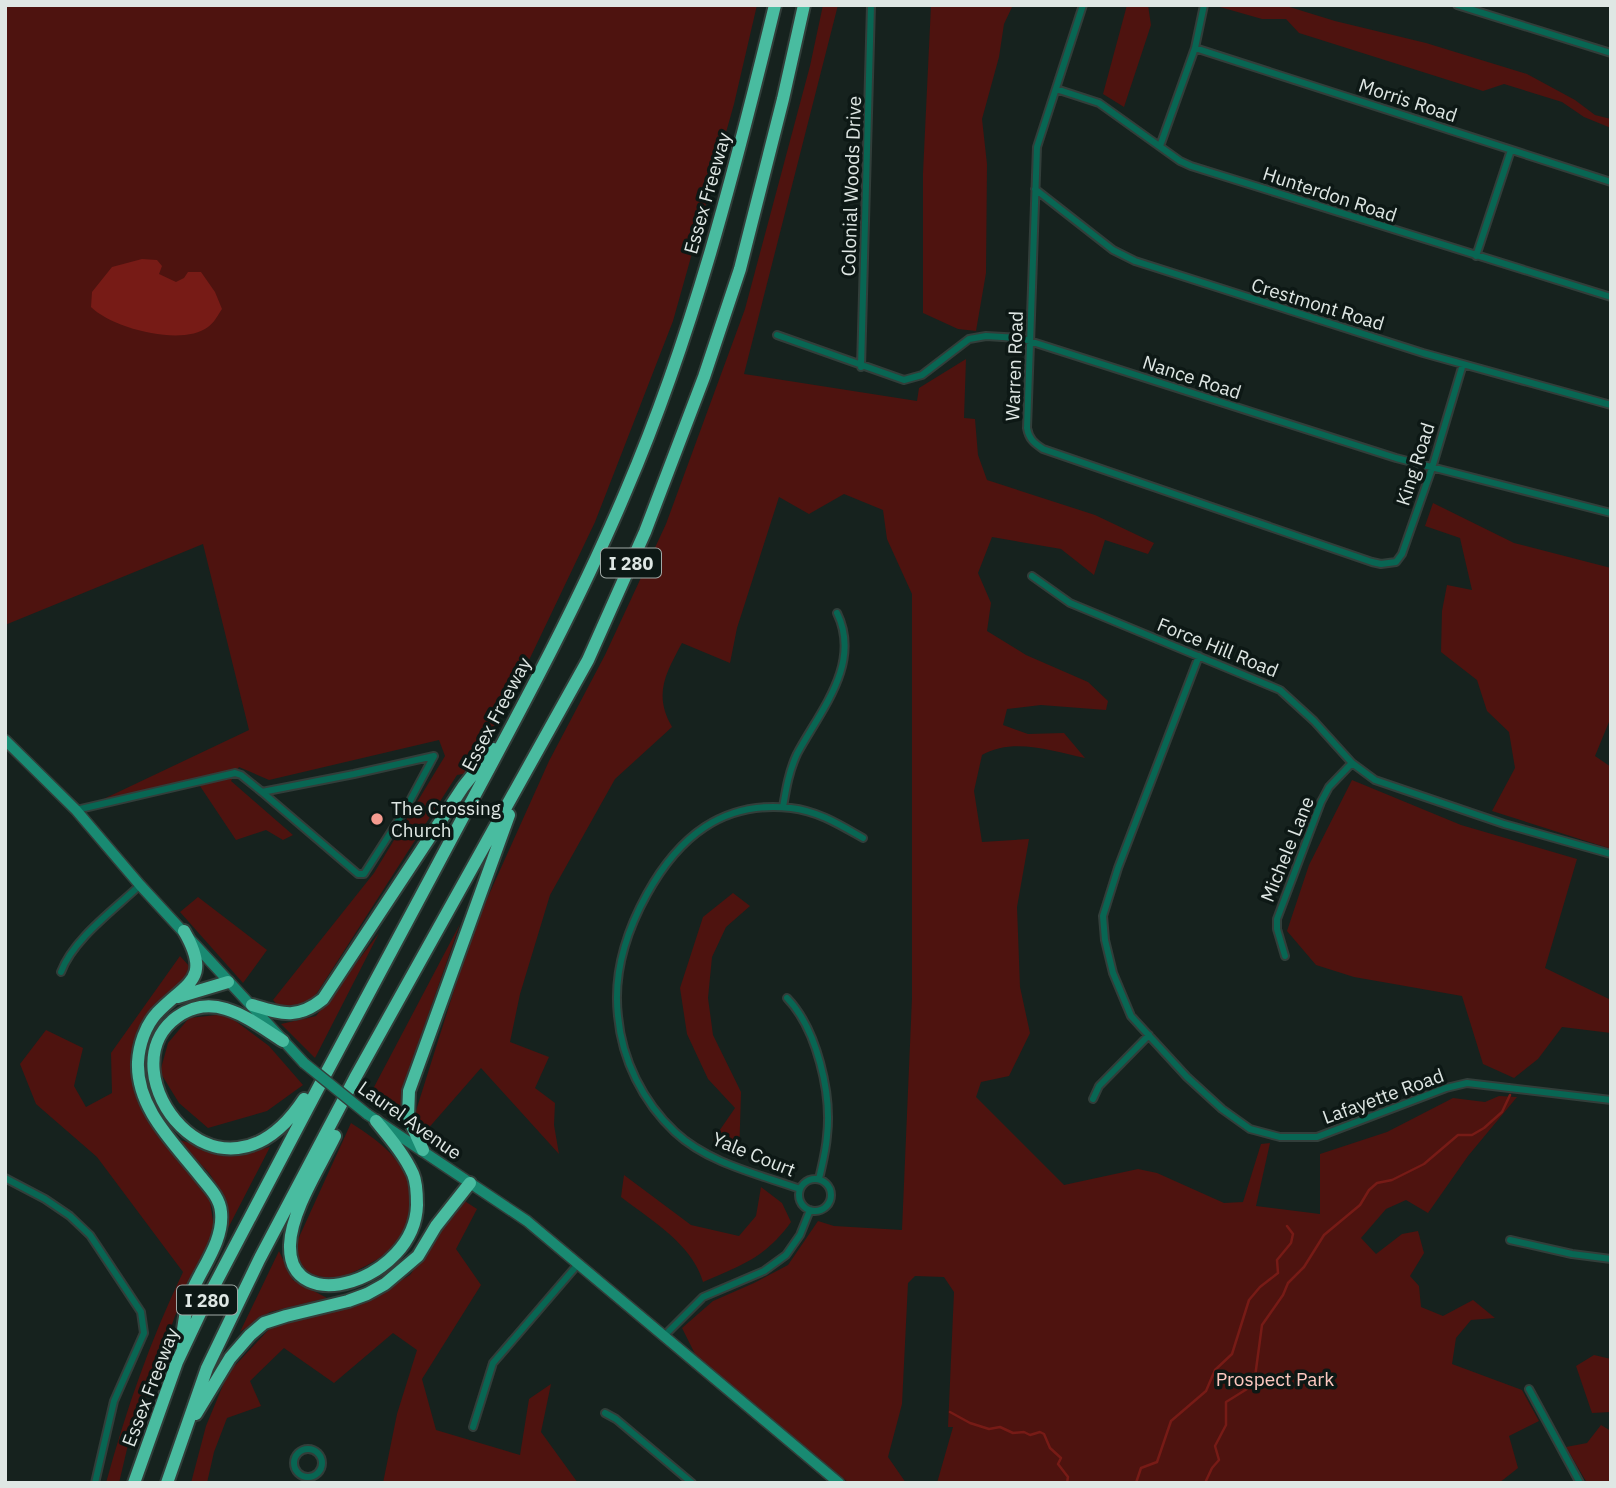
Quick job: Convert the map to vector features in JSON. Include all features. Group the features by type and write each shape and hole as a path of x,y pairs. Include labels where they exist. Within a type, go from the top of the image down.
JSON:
{"highway":[{"name":"Essex Freeway","path":"134,1483 177,1362 204,1305 513,724 586,582 628,488 701,286 734,175 775,5"},
{"name":"I 280","path":"167,1483 207,1368 259,1260 376,1040 587,660 645,532 705,377 740,269 804,5"},
{"path":"252,1005 283,1014 299,1013 310,1010 323,999 463,787 513,724"},
{"path":"423,1150 408,1116 409,1091 523,777"},
{"path":"177,1362 191,1293 221,1229 221,1210 216,1195 160,1126 141,1088 138,1063 142,1038 157,1013 176,998 193,979 196,970 194,948 184,931"},
{"path":"176,998 228,982"},
{"path":"283,1041 227,1007 201,1006 179,1016 161,1034 154,1056 156,1081 168,1110 190,1135 211,1147 239,1149 261,1142 300,1106 340,1046"},
{"path":"372,1117 403,1156 414,1175 418,1194 413,1231 400,1250 380,1268 343,1284 328,1287 316,1284 305,1278 297,1268 290,1248 292,1230 376,1040"},
{"path":"182,1438 230,1357 250,1335 264,1323 348,1301 385,1284 418,1256 436,1226 470,1183"}],"main road":[{"name":"Laurel Avenue","path":"5,740 76,810 140,885 304,1063 372,1117 527,1220 839,1483"}],"street":[{"name":"Colonial Woods Drive","path":"861,367 871,5"},
{"name":"Warren Road","path":"1083,5 1037,147 1027,428 1029,437 1043,449 1243,519 1372,562 1387,564"},
{"path":"1160,146 1195,48 1203,5"},
{"path":"1457,5 1611,53"},
{"name":"Morris Road","path":"1195,48 1611,182"},
{"name":"Hunterdon Road","path":"1056,89 1099,103 1191,166 1611,297"},
{"path":"1476,256 1511,150"},
{"name":"Crestmont Road","path":"1035,189 1113,250 1135,261 1463,364 1611,405"},
{"name":"Nance Road","path":"777,335 861,367 904,380 922,375 969,339 986,336 1020,338 1396,458 1611,513"},
{"name":"King Road","path":"1387,564 1396,562 1402,554 1432,468 1463,364"},
{"name":"Force Hill Road","path":"1032,576 1070,603 1280,690 1314,720 1352,763 1376,780 1504,824 1611,853"},
{"path":"783,807 790,770 832,696 838,679 845,644 843,625 837,613"},
{"name":"Lafayette Road","path":"1199,656 1118,868 1103,916 1105,940 1113,974 1131,1016 1186,1077 1222,1110 1250,1129 1280,1137 1317,1137 1446,1088 1468,1083 1611,1100"},
{"path":"76,810 235,773 262,792 358,874 364,874 405,810 434,756 262,792"},
{"name":"Michele Lane","path":"1285,956 1277,919 1321,802 1329,787 1352,763"},
{"name":"Yale Court","path":"800,1189 713,1157 691,1144 663,1119 640,1088 620,1035 617,998 621,960 632,924 660,871 677,848 698,830 723,817 750,809 783,807 821,815 863,838"},
{"path":"61,972 65,959 75,947 140,885"},
{"path":"787,998 798,1009 809,1027 826,1096 827,1135 819,1179"},
{"path":"1093,1099 1099,1086 1149,1035"},
{"path":"5,1178 45,1199 70,1216 90,1235 141,1311 144,1333 114,1401 95,1483"},
{"path":"810,1179 819,1179 829,1187 831,1200 824,1208 810,1210 801,1203 800,1189 810,1179"},
{"path":"665,1335 703,1297 764,1271 786,1255 800,1234 810,1210"},
{"path":"1510,1240 1572,1254 1611,1259"},
{"path":"473,1427 493,1363 579,1263"},
{"path":"1529,1389 1580,1483"},
{"path":"605,1413 616,1419 692,1483"},
{"path":"303,1449 314,1450 321,1457 320,1471 312,1477 299,1479 293,1466 295,1455 303,1449"}],"green space":[{"path":"5,5 757,5 734,104 673,321 595,522 530,658 469,773 457,775 308,1007 279,1007 273,1000 374,873 445,756 439,740 269,780 239,767 231,781 293,835 283,840 266,830 236,840 196,780 93,804 249,730 203,544 5,625"},
{"name":"Prospect Park","path":"823,5 838,5 744,374 917,401 919,388 966,359 964,418 975,419 978,455 987,480 1095,515 1154,543 1148,554 1105,540 1094,575 1061,549 992,537 978,573 991,603 987,631 1026,655 1088,682 1108,701 1106,710 1041,705 1007,709 1003,725 1028,734 1064,733 1085,758 1020,746 982,755 974,791 982,842 1029,839 1017,907 1020,987 1030,1033 1009,1076 981,1082 976,1097 1064,1185 1138,1169 1157,1173 1224,1203 1243,1202 1261,1144 1270,1143 1256,1206 1320,1214 1320,1154 1387,1132 1453,1098 1485,1102 1499,1096 1517,1097 1468,1156 1428,1213 1406,1200 1386,1209 1361,1238 1376,1254 1402,1234 1418,1231 1424,1253 1410,1276 1419,1286 1421,1307 1443,1316 1473,1300 1495,1318 1471,1320 1456,1338 1452,1364 1522,1390 1539,1421 1509,1436 1518,1468 1499,1483 937,1483 953,1427 948,1427 954,1292 944,1277 915,1276 908,1283 902,1404 888,1457 906,1483 849,1483 696,1356 682,1328 713,1301 788,1265 818,1221 834,1226 902,1230 912,998 912,594 887,539 883,510 844,494 809,514 779,497 737,628 730,663 682,643 664,684 663,704 672,727 615,779 550,895 520,994 510,1042 549,1057 535,1088 555,1103 554,1125 559,1154 481,1068 426,1131 417,1126 414,1117 473,930 549,761 605,655 666,524 745,309 810,66"},
{"path":"931,5 1013,5 1004,24 999,57 982,119 987,164 986,273 976,331 958,329 923,313 923,173"},
{"path":"1127,5 1148,5 1151,25 1124,107 1103,94"},
{"path":"1213,5 1283,5 1335,21 1426,43 1527,74 1575,100 1595,115 1611,119 1611,128 1584,117 1562,102 1504,84 1483,91 1299,33 1286,19 1262,19"},
{"path":"1433,503 1514,543 1611,568 1611,717 1595,756 1611,767 1611,849 1492,811 1515,768 1509,732 1487,711 1477,680 1441,652 1442,611 1447,585 1472,590 1460,538 1425,526"},
{"path":"1352,780 1461,825 1577,859 1545,968 1611,1000 1611,1033 1562,1027 1538,1059 1514,1078 1483,1064 1462,996 1354,977 1316,965 1287,931 1309,865"},
{"path":"733,893 750,906 726,927 712,957 708,998 713,1035 741,1092 739,1158 713,1140 735,1108 708,1079 687,1034 680,988 703,917"},
{"path":"198,897 267,950 243,983 180,912"},
{"path":"460,924 403,1087 402,1122 379,1108 373,1089"},
{"path":"379,933 315,1058 281,1024 316,1016"},
{"path":"180,956 190,967 191,974 142,1027 133,1079 209,1195 215,1234 175,1316 127,1449 119,1483 106,1483 140,1376 183,1272 97,1157 36,1104 20,1064 46,1030 83,1048 74,1086 86,1107 112,1093 111,1053"},
{"path":"226,1014 269,1046 303,1085 267,1111 208,1128 179,1103 160,1072 168,1043 189,1018"},
{"path":"351,1123 395,1158 405,1174 410,1190 409,1217 400,1241 382,1257 341,1277 321,1277 310,1273 304,1267 295,1246"},
{"path":"177,1139 230,1156 270,1147 225,1234 224,1196 209,1173"},
{"path":"624,1175 691,1225 739,1236 756,1216 761,1187 782,1203 791,1222 772,1244 752,1259 703,1282 698,1268 680,1244 621,1197"},
{"path":"463,1200 477,1209 456,1249 481,1285 422,1379 436,1430 520,1455 529,1399 551,1384 541,1432 578,1483 383,1483 397,1414 417,1350 393,1333 334,1383 284,1348 250,1381 261,1406 227,1418 214,1452 207,1483 191,1483 206,1426 228,1373 272,1326 363,1303 410,1275"},
{"path":"279,1251 293,1280 327,1298 270,1312 240,1332"},
{"path":"1594,1355 1611,1359 1611,1412 1592,1413 1576,1366"},
{"path":"1601,1425 1611,1431 1611,1483 1587,1483 1566,1447 1587,1443"}],"shaded area":[{"path":"142,259 157,260 162,266 159,274 176,282 188,272 201,272 215,292 222,309 212,323 196,333 165,335 114,322 91,307 92,292 112,267"}],"waterway":[{"path":"1205,1483 1219,1460 1215,1446 1226,1425 1226,1402 1247,1389 1255,1377 1262,1325 1288,1283 1304,1267 1324,1235 1360,1205 1377,1183 1392,1180 1424,1164 1458,1135 1472,1135 1484,1128 1502,1112 1510,1095"},
{"path":"1136,1483 1141,1468 1157,1462 1171,1421 1206,1391 1215,1370 1232,1354 1249,1300 1278,1273 1277,1260 1291,1243 1293,1234 1287,1226"},
{"path":"950,1412 989,1429 1000,1427 1013,1433 1044,1434 1050,1448 1061,1458 1058,1464 1068,1477 1067,1483"}],"place":[{"name":"The Crossing Church","path":"377,819"}]}
